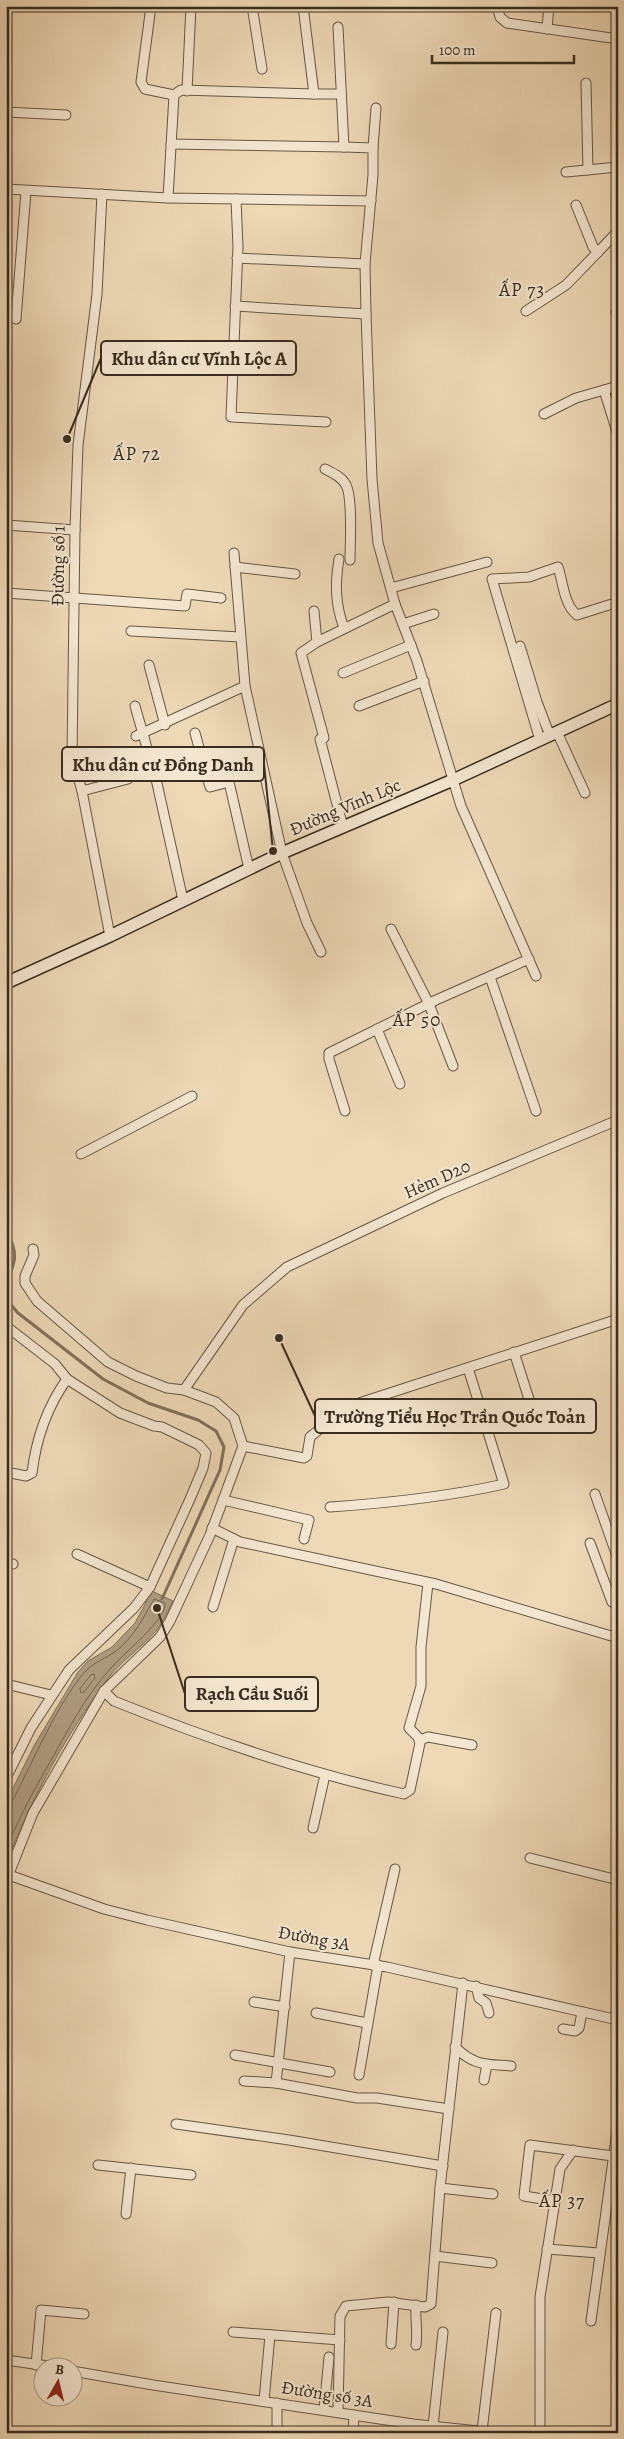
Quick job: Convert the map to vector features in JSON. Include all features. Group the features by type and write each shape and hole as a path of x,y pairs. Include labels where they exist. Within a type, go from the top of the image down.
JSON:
{"main road":[{"name":"Đường Vĩnh Lộc","path":"6,982 110,936 282,853 454,780 618,704"}],"street":[{"path":"151,6 141,82 145,89 174,95 181,90 341,94"},
{"path":"187,91 191,6"},
{"path":"252,6 262,69"},
{"path":"303,6 314,94"},
{"path":"497,6 500,17 507,23 618,39"},
{"path":"548,29 549,6"},
{"path":"338,27 344,147"},
{"path":"586,84 588,170"},
{"path":"168,198 174,95"},
{"path":"376,108 366,264 366,314 372,479 378,542 395,604 424,681 461,806 536,976"},
{"path":"6,112 66,115"},
{"path":"171,144 373,148"},
{"path":"566,172 618,167"},
{"path":"6,189 168,198 371,201"},
{"path":"16,319 26,191"},
{"name":"Đường số 1","path":"102,194 97,294 78,445 73,597 72,756 82,791 110,936"},
{"path":"236,199 237,258 231,417 326,422"},
{"path":"576,205 594,248 598,252"},
{"path":"526,311 566,285 618,231"},
{"path":"237,258 366,264"},
{"path":"235,306 366,314"},
{"path":"544,414 576,398 618,386"},
{"path":"604,390 618,435"},
{"path":"325,469 339,476 347,486 349,497 350,560"},
{"path":"6,525 75,530"},
{"path":"234,553 245,686 282,853 307,923 322,952"},
{"path":"339,559 336,594 344,628"},
{"path":"391,588 487,562"},
{"path":"235,567 294,574"},
{"path":"585,793 549,736 492,579 529,577 558,567 571,611 577,615 612,604 618,605"},
{"path":"6,592 185,606 187,594 221,598"},
{"path":"343,827 320,739 324,738 302,664 301,653 317,642 395,604"},
{"path":"314,611 317,642"},
{"path":"403,624 434,614"},
{"path":"131,631 240,637"},
{"path":"343,673 411,645"},
{"path":"520,646 549,736"},
{"path":"149,665 165,724"},
{"path":"359,706 424,681"},
{"path":"140,735 245,686"},
{"path":"135,706 140,735 147,748"},
{"path":"195,733 210,787 229,782 249,869"},
{"path":"154,770 183,900"},
{"path":"82,791 128,779"},
{"path":"391,929 429,1004 453,1066"},
{"path":"344,1111 329,1053 429,1004 529,959"},
{"path":"490,977 536,1111"},
{"path":"377,1029 400,1084"},
{"path":"81,1154 192,1096"},
{"name":"Hẻm D20","path":"184,1390 243,1304 273,1277 320,1251 443,1192 618,1120"},
{"path":"8,1878 33,1813 104,1691 160,1637 184,1596 243,1446 238,1425 228,1411 211,1399 184,1390 170,1391 108,1362 37,1302 25,1283 25,1276 34,1255 33,1250"},
{"path":"243,1446 304,1458 307,1456 309,1438 342,1412 384,1395 618,1319"},
{"path":"6,1326 55,1364 67,1379 120,1413 154,1426 163,1424 199,1445 206,1453 203,1468 150,1587 134,1608 69,1670 31,1728 6,1778"},
{"path":"514,1352 534,1415"},
{"path":"330,1507 382,1504 461,1494 504,1484 468,1368"},
{"path":"6,1472 26,1476 32,1473 35,1447 52,1404 67,1379"},
{"path":"595,1494 618,1559"},
{"path":"223,1500 309,1520 304,1539"},
{"path":"212,1528 234,1540 428,1583 618,1638"},
{"path":"213,1607 234,1540"},
{"path":"590,1543 612,1602 618,1600"},
{"path":"76,1554 150,1587"},
{"path":"420,1740 409,1728 421,1686 422,1647 428,1583"},
{"path":"6,1684 51,1695"},
{"path":"104,1691 114,1701 140,1712 237,1747 325,1775 404,1794 410,1790 420,1740"},
{"path":"420,1740 428,1737 472,1745"},
{"path":"312,1828 325,1775"},
{"path":"530,1858 618,1880"},
{"path":"359,2074 376,1965 395,1869"},
{"name":"Đường 3A","path":"8,1878 104,1909 290,1952 376,1965 476,1986 618,2020"},
{"path":"276,2083 290,1952"},
{"path":"338,2412 340,2316 346,2306 364,2302 394,2302 425,2306 431,2304 440,2188 463,1984"},
{"path":"476,1986 479,1998 486,2003 489,2013"},
{"path":"254,2002 285,2007"},
{"path":"563,2029 575,2031 579,2028 582,2012"},
{"path":"316,2013 367,2023"},
{"path":"455,2047 468,2059 487,2064 511,2066"},
{"path":"235,2055 330,2072"},
{"path":"484,2080 487,2064"},
{"path":"244,2081 276,2083 357,2098 377,2098 449,2109"},
{"path":"176,2124 289,2140 443,2166"},
{"path":"591,2321 618,2125"},
{"path":"555,2200 524,2196 530,2145 613,2156"},
{"path":"540,2433 540,2297 560,2169 573,2150"},
{"path":"98,2165 191,2175"},
{"path":"126,2214 130,2168"},
{"path":"440,2188 493,2194"},
{"path":"547,2249 599,2253"},
{"path":"436,2256 492,2263"},
{"path":"391,2344 394,2302"},
{"path":"416,2305 415,2320 418,2327 416,2345"},
{"path":"37,2356 41,2310 84,2314"},
{"path":"482,2432 496,2313"},
{"path":"232,2332 340,2340"},
{"path":"433,2426 443,2332"},
{"path":"264,2401 270,2335"},
{"path":"324,2410 329,2357"},
{"path":"6,2378 7,2360 32,2364"},
{"name":"Đường số 3A","path":"82,2373 354,2415 496,2433"},
{"path":"277,2433 278,2403"},
{"path":"352,2433 354,2415"}],"water":[{"path":"152,1591 173,1601 156,1631 113,1673 77,1723 50,1768 6,1864 6,1802 35,1744 78,1672 88,1661 112,1647 135,1623"}],"waterway":[{"path":"6,1230 13,1244 15,1256 6,1283"},
{"path":"6,1293 7,1300 18,1313 103,1379 148,1403 198,1420 216,1431 224,1447 220,1470 162,1599"}],"place":[{"name":"Khu dân cư Vĩnh Lộc A","path":"67,439"},
{"name":"Khu dân cư Đồng Danh","path":"273,851"},
{"name":"Trường Tiểu Học Trần Quốc Toản","path":"279,1338"},
{"name":"Rạch Cầu Suối","path":"157,1608"}],"district":[{"name":"ẤP 73","path":"522,290"},
{"name":"ẤP 72","path":"137,454"},
{"name":"ẤP 50","path":"417,1020"},
{"name":"ẤP 37","path":"562,2201"}]}
